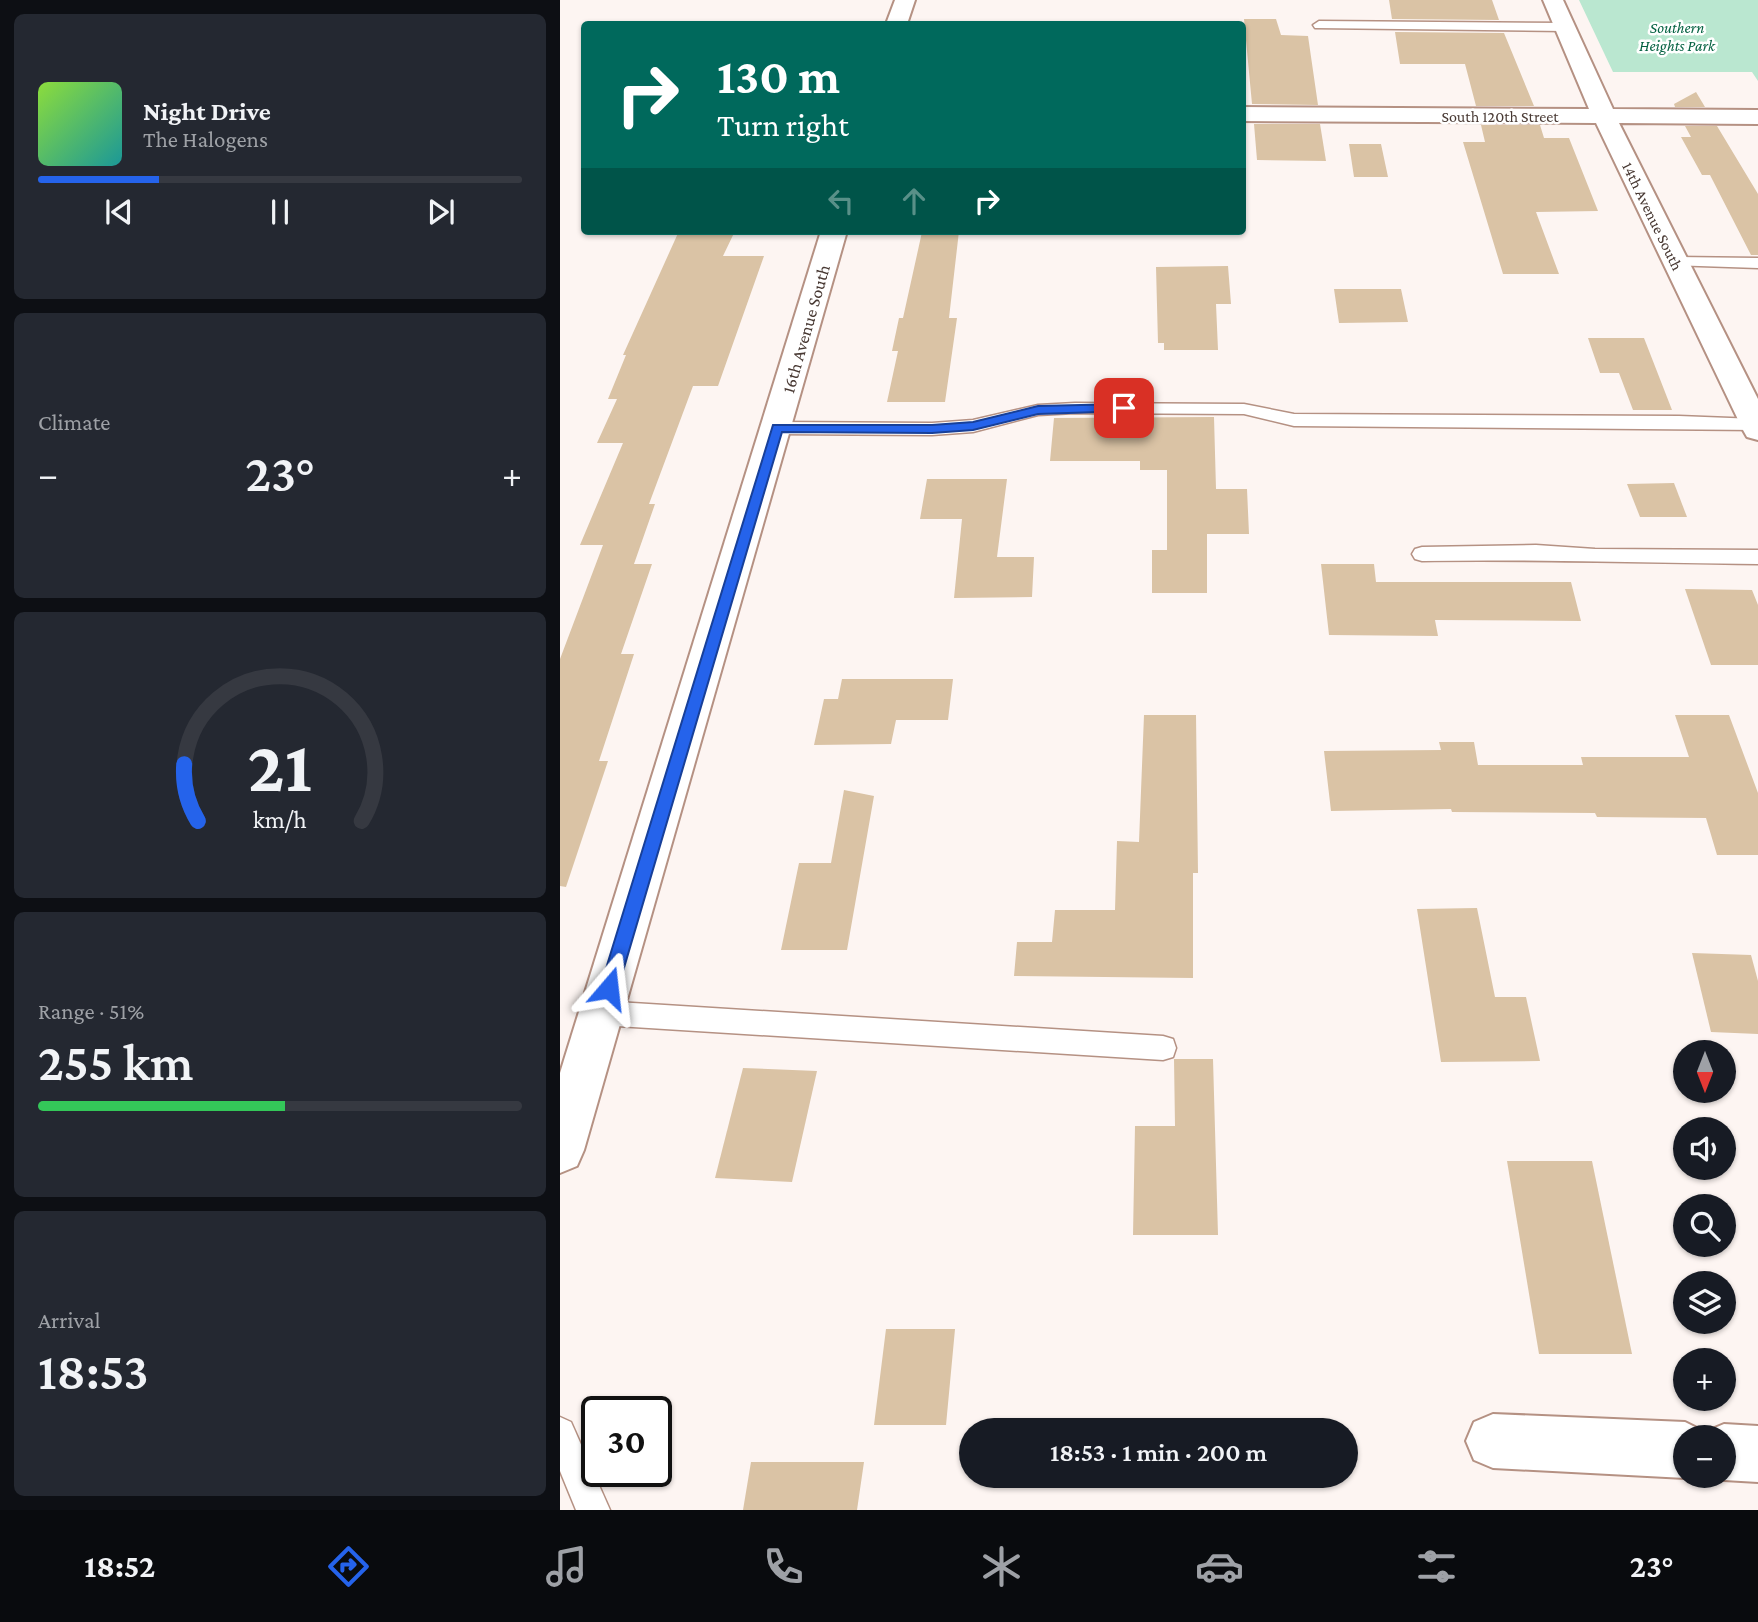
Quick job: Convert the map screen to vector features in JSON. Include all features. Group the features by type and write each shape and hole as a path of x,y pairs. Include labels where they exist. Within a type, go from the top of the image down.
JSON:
{"street":[{"path":"898,21 905,0"},
{"name":"14th Avenue South","path":"1553,0 1604,116 1756,420"},
{"name":"South 120th Street","path":"1246,114 1758,117"},
{"name":"16th Avenue South","path":"560,1150 833,235"},
{"path":"1493,1441 1673,1449"},
{"path":"1736,1453 1758,1454"}],"lane":[{"path":"1320,25 1565,27"},
{"path":"1676,262 1758,263"},
{"path":"777,428 932,429 973,426 1038,410 1076,408 1244,409 1294,420 1756,420"},
{"path":"1422,554 1536,552 1595,556 1758,556"},
{"path":"601,1013 1163,1048"},
{"path":"560,1433 593,1510"}],"green space":[{"name":"Southern Heights Park","path":"1579,0 1758,0 1758,81 1752,72 1613,72"}],"building":[{"path":"1389,0 1492,0 1499,20 1392,19"},
{"path":"1276,19 1281,35 1308,36 1318,105 1252,104 1244,21"},
{"path":"1395,32 1504,33 1534,106 1476,106 1465,64 1400,64"},
{"path":"1696,92 1705,107 1675,107 1674,104"},
{"path":"1254,124 1320,124 1326,161 1257,160"},
{"path":"1481,125 1540,125 1544,138 1569,138 1598,211 1536,212 1559,274 1503,274 1463,142 1485,142"},
{"path":"1685,126 1717,126 1758,194 1758,255 1751,255 1710,175 1702,175 1681,137 1691,137"},
{"path":"1349,144 1381,144 1388,177 1354,177"},
{"path":"677,235 733,235 723,256 764,256 718,386 693,386 649,504 655,504 634,564 652,564 621,654 634,654 599,761 608,761 566,887 560,886 560,659 603,545 580,545 623,443 597,443 617,399 608,399 626,355 623,355"},
{"path":"921,235 959,235 949,318 957,318 945,402 887,402 898,351 892,351 899,318 903,318"},
{"path":"1228,266 1231,304 1216,304 1218,350 1164,350 1164,343 1158,343 1156,267"},
{"path":"1334,289 1401,289 1408,322 1339,323"},
{"path":"1588,338 1644,338 1672,410 1633,410 1619,373 1600,373"},
{"path":"1214,417 1216,489 1247,489 1249,534 1207,534 1207,593 1152,593 1152,550 1167,550 1167,470 1140,470 1140,461 1050,461 1054,418"},
{"path":"927,479 1007,479 997,557 1034,557 1032,597 954,598 962,519 920,519"},
{"path":"1674,483 1687,517 1640,517 1627,484"},
{"path":"1321,564 1374,564 1376,582 1571,582 1581,621 1435,620 1438,636 1329,635"},
{"path":"1685,589 1752,590 1758,605 1758,665 1711,665"},
{"path":"842,679 953,679 948,720 896,720 891,744 814,745 824,699 838,699"},
{"path":"1144,715 1196,715 1198,873 1193,873 1193,978 1014,976 1017,942 1052,942 1055,910 1115,910 1117,841 1139,842"},
{"path":"1675,715 1729,715 1758,793 1758,855 1717,855 1706,818 1597,817 1595,813 1452,812 1451,809 1331,811 1324,751 1441,750 1439,742 1474,742 1478,765 1583,765 1581,757 1689,757"},
{"path":"844,790 874,796 847,950 781,950 799,863 831,863"},
{"path":"1477,908 1495,997 1526,997 1540,1061 1441,1062 1417,909"},
{"path":"1692,953 1751,955 1758,981 1758,1034 1711,1032"},
{"path":"1174,1059 1213,1059 1218,1235 1133,1235 1135,1126 1175,1126"},
{"path":"743,1068 817,1071 792,1182 715,1178"},
{"path":"1507,1161 1592,1161 1632,1354 1539,1354"},
{"path":"886,1329 955,1329 946,1425 874,1425"},
{"path":"751,1462 864,1462 857,1510 743,1510"}],"route":[{"path":"609,988 777,428 932,429 973,426 1038,410 1124,408"}]}
